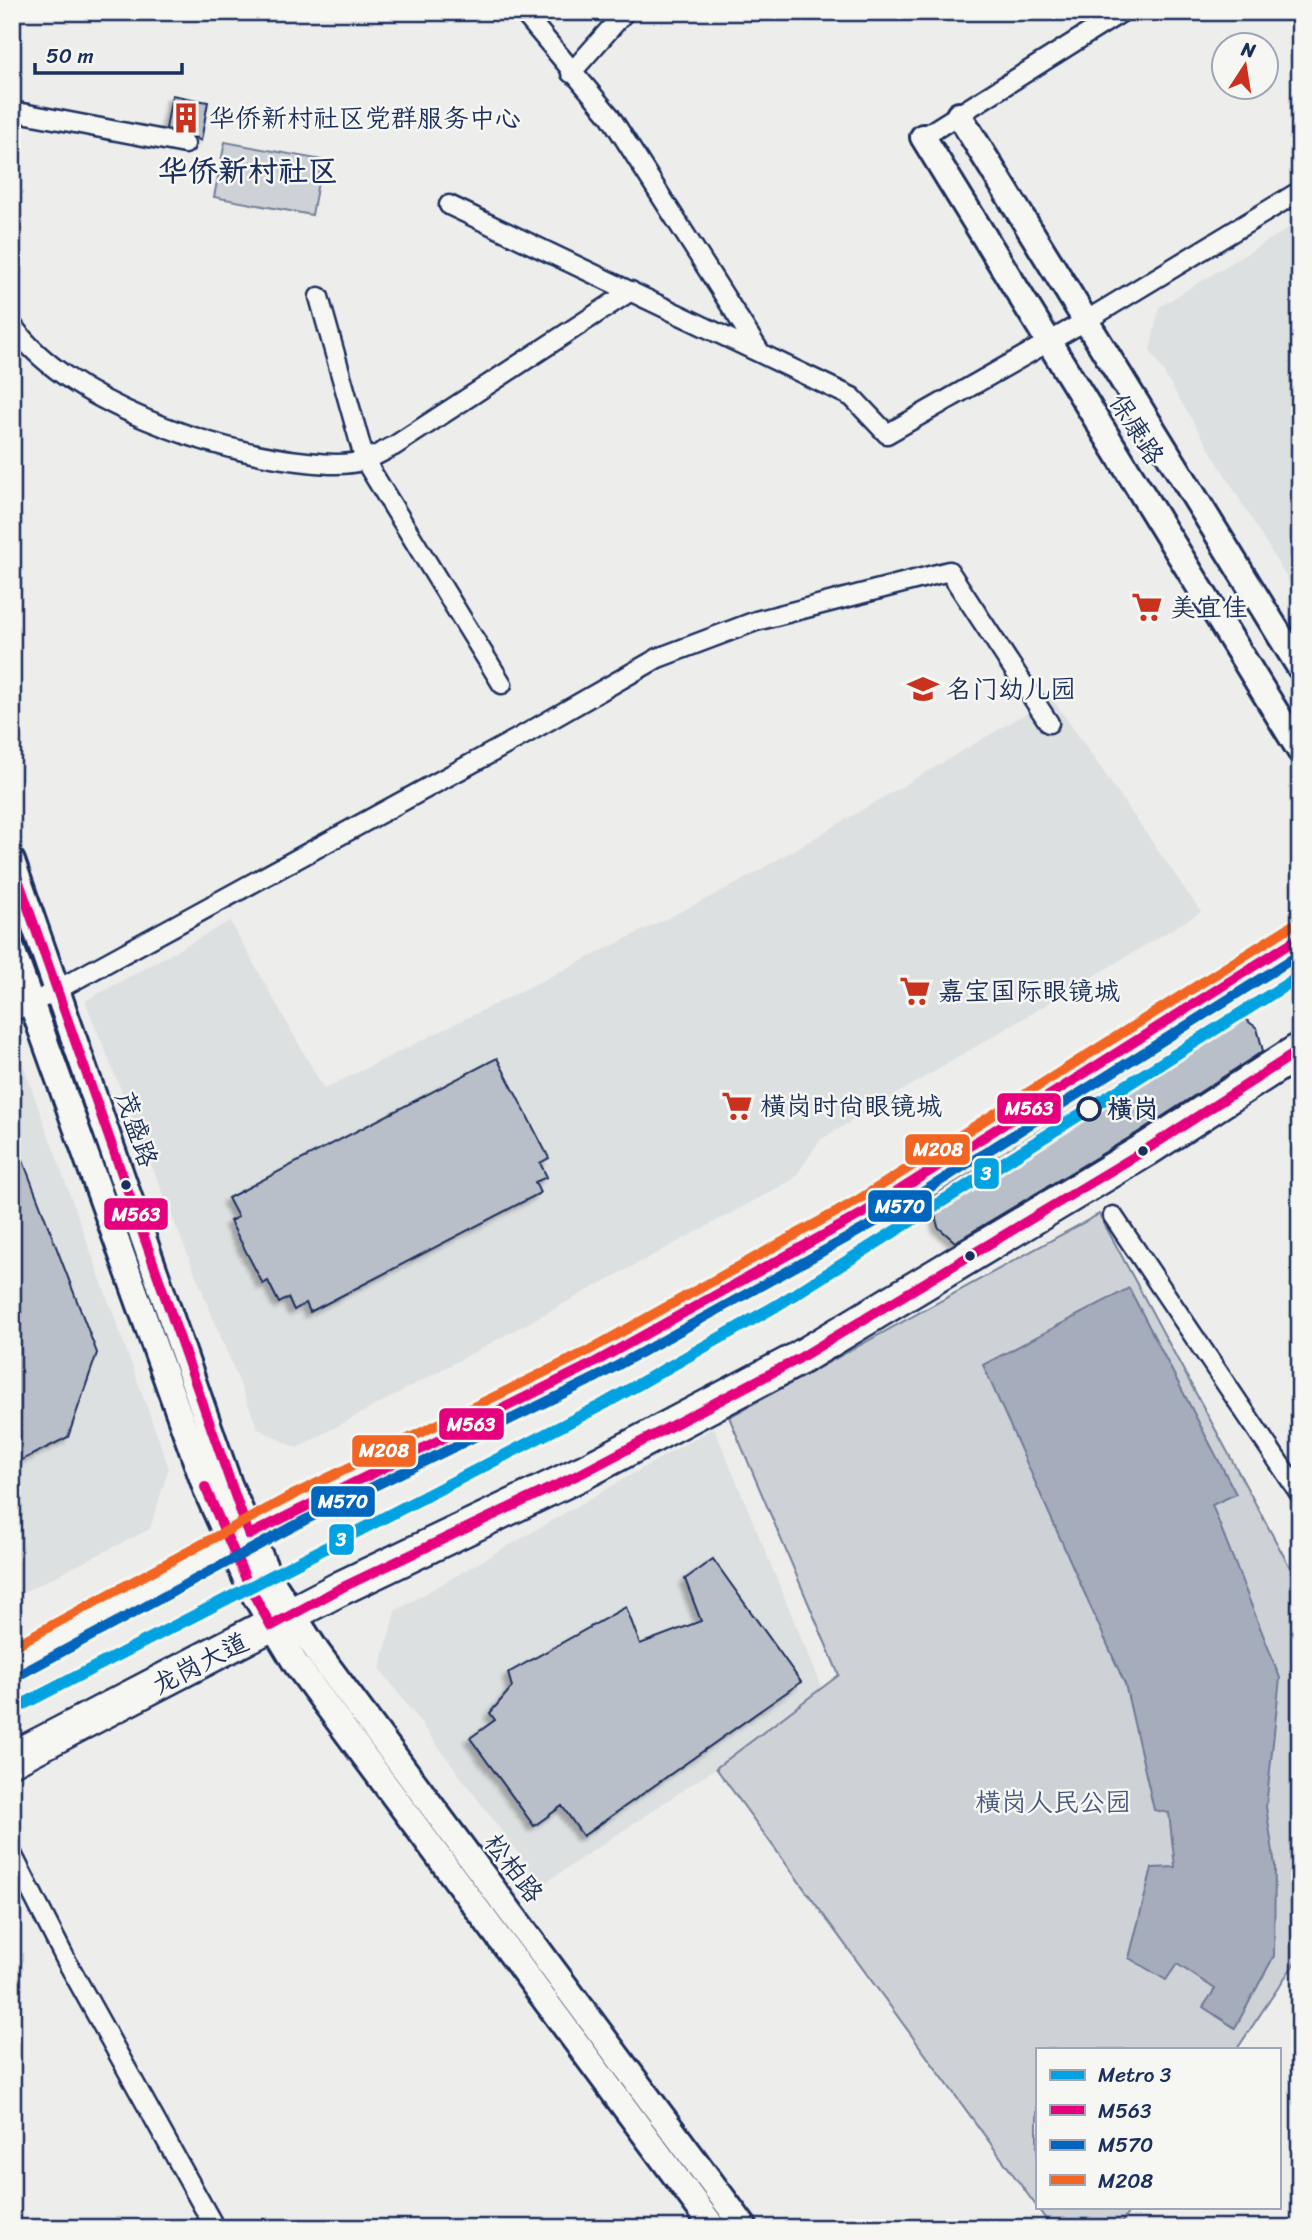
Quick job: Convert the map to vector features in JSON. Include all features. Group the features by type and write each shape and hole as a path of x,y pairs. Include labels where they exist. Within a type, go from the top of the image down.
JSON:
{"highway":[{"path":"12,1663 239,1540 590,1365 865,1212 1300,937"},
{"name":"龙岗大道","path":"12,1759 281,1621 584,1472 798,1359 1135,1156 1300,1050"}],"street":[{"path":"523,12 610,116 760,352"},
{"path":"572,73 625,12"},
{"path":"923,137 1122,12"},
{"path":"12,111 185,144"},
{"name":"保康路","path":"959,115 1300,668"},
{"name":"保康路","path":"923,137 1300,751"},
{"path":"449,205 852,397 887,434 1087,320 1300,191"},
{"path":"12,325 52,366 102,398 157,423 228,449 286,460 331,464 365,461 394,446 631,291"},
{"path":"319,297 365,461 502,684"},
{"path":"22,1007 522,736 658,658 756,621 949,571 1049,723"},
{"name":"茂盛路","path":"12,861 239,1540"},
{"path":"12,949 22,1007 202,1479 239,1540"},
{"path":"1113,1216 1300,1494"},
{"name":"松柏路","path":"239,1540 281,1621 715,2228"},
{"name":"松柏路","path":"281,1621 745,2228"},
{"path":"12,1854 66,1960 215,2228"}],"shaded area":[{"path":"1300,221 1300,600 1150,350 1159,307"},
{"path":"1052,698 1201,912 820,1140 794,1179 297,1448 258,1429 85,1001 230,921 324,1089 736,884"},
{"path":"13,1037 169,1468 150,1529 12,1598"},
{"path":"714,1427 822,1688 716,1768 542,1885 380,1669 395,1611"}],"green space":[{"path":"225,142 322,160 312,215 214,197"},
{"name":"横岗人民公园","path":"1099,1214 1300,1586 1300,1955 1238,2048 1036,2048 1036,2206 716,1768 839,1675 729,1417"},
{"path":"1038,2208 1131,2208 1118,2228 1052,2228"}],"water":[{"path":"1129,1288 1236,1494 1212,1505 1280,1678 1266,1807 1275,1865 1274,1956 1235,2028 1203,2007 1215,1989 1177,1964 1166,1980 1129,1958 1152,1868 1175,1867 1169,1813 1154,1810 1125,1684 983,1365"}],"building":[{"name":"华侨新村社区党群服务中心","path":"172,95 208,102 201,141 188,133 166,129"},
{"path":"1233,1010 1257,1028 1263,1051 1137,1133 955,1242 938,1227 931,1198"},
{"path":"497,1058 549,1158 540,1163 547,1177 535,1182 540,1193 310,1312 306,1303 294,1310 288,1298 279,1303 268,1281 263,1284 230,1221 238,1217 228,1198"},
{"path":"12,1132 97,1353 68,1437 12,1465"},
{"path":"713,1559 801,1682 583,1836 562,1806 534,1826 470,1738 495,1720 490,1713 512,1687 508,1673 626,1607 640,1644 701,1621 685,1579"}],"metro line":[{"name":"3","path":"12,1710 604,1404 776,1306 1300,976"}],"transit line":[{"name":"M563","path":"12,862 249,1535 590,1365 865,1212 1300,937"},
{"name":"M208","path":"12,1647 293,1495 584,1353 858,1200 1293,925"},
{"name":"M570","path":"19,1675 305,1520 597,1377 872,1224 1300,954"},
{"name":"M563","path":"205,1487 250,1588 271,1626 341,1588 584,1472 798,1359 1147,1149 1300,1050"}],"place":[{"name":"华侨新村社区党群服务中心","path":"186,118"},
{"name":"美宜佳","path":"1147,607"},
{"name":"名门幼儿园","path":"923,689"},
{"name":"嘉宝国际眼镜城","path":"915,991"},
{"name":"横岗时尚眼镜城","path":"737,1106"},
{"name":"横岗","path":"1089,1109"}],"district":[{"name":"华侨新村社区","path":"248,171"}]}
